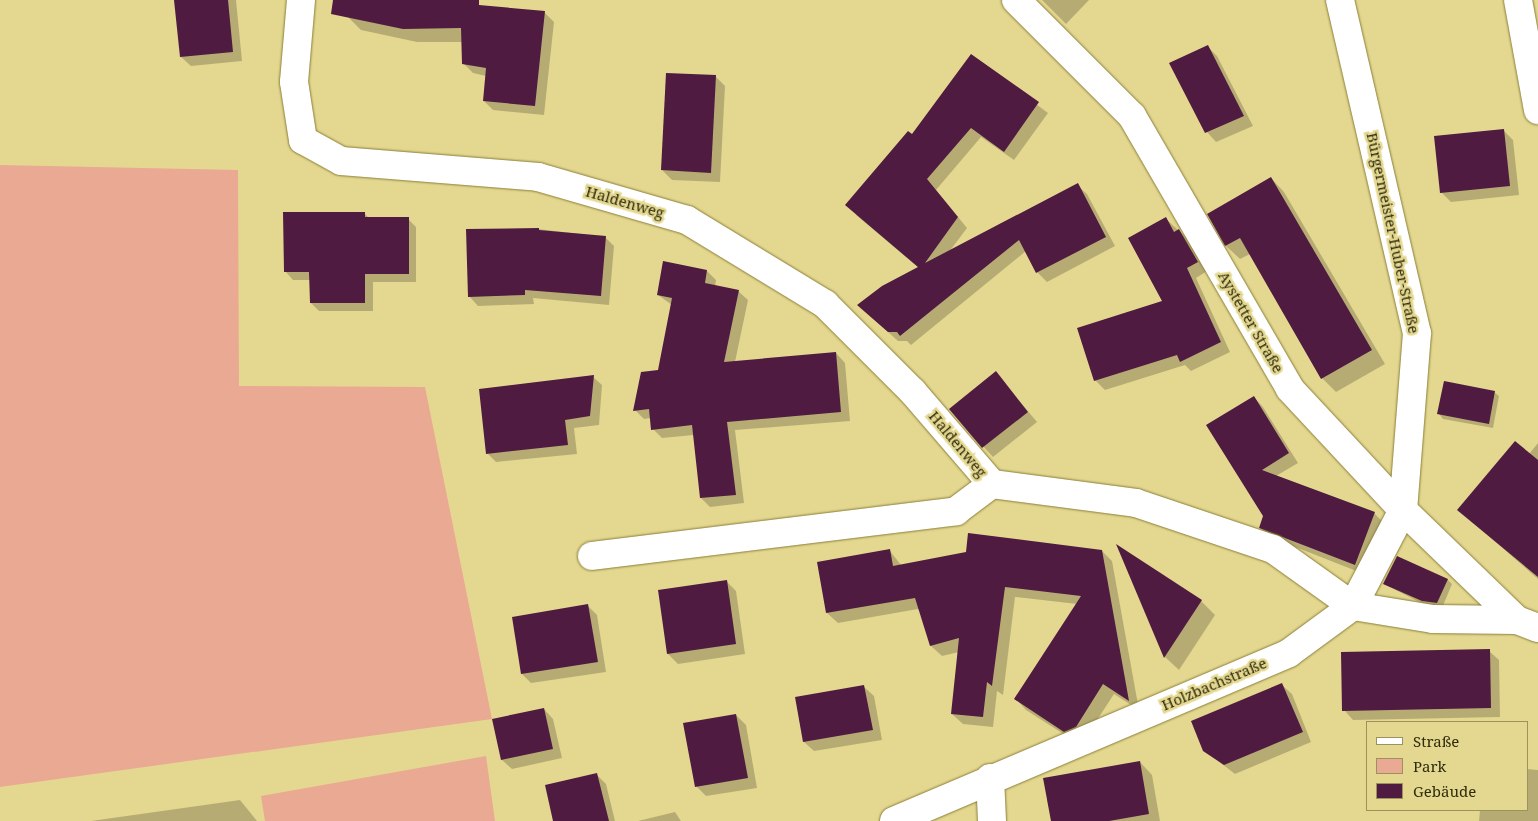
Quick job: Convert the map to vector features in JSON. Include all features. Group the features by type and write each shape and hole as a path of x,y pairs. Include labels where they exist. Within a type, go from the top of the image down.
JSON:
{"street":[{"name":"Haldenweg","path":"301,0 294,82 303,140 342,161 538,177 687,220 825,304 914,392 992,484 1136,503 1273,548 1353,606"},
{"name":"Aystetter Straße","path":"1016,0 1132,116 1290,389 1403,510 1527,624"},
{"name":"Bürgermeister-Huber-Straße","path":"1340,0 1417,333 1403,510 1353,606"},
{"path":"1518,0 1538,110"},
{"name":"Haldenweg","path":"592,556 956,511 992,484"},
{"path":"1353,606 1433,619 1527,624"},
{"name":"Holzbachstraße","path":"894,821 990,778 1289,652 1353,606"},
{"path":"990,778 992,821"}],"green space":[{"path":"0,165 238,170 239,386 425,387 492,719 0,787"},
{"path":"486,756 495,821 265,821 261,796"}],"building":[{"path":"174,0 228,0 233,52 180,57"},
{"path":"333,0 479,0 479,5 545,11 535,106 483,101 486,68 462,64 461,28 403,29 331,14"},
{"path":"1208,45 1244,116 1205,133 1169,63"},
{"path":"971,54 1039,102 1004,152 971,128 927,179 958,217 925,263 1078,183 1106,237 1036,273 1019,240 900,336 897,332 888,332 857,305 882,286 918,267 845,205 908,131 912,134"},
{"path":"666,73 716,75 711,173 661,170"},
{"path":"1504,129 1510,186 1440,193 1434,136"},
{"path":"1271,177 1372,350 1321,379 1240,238 1225,246 1207,214"},
{"path":"283,212 365,212 365,217 409,217 409,274 365,274 365,303 310,303 309,272 284,272"},
{"path":"1166,217 1174,232 1179,229 1198,262 1187,268 1221,342 1180,362 1177,355 1094,381 1077,328 1162,301 1128,238"},
{"path":"539,228 539,230 606,236 601,296 525,290 525,295 468,297 466,229"},
{"path":"663,261 707,270 705,283 739,290 724,362 836,352 841,412 727,422 736,495 700,498 692,425 651,430 649,409 633,411 641,372 658,370 672,298 657,295"},
{"path":"996,371 1028,412 982,448 949,409"},
{"path":"594,375 590,416 565,420 568,445 486,454 479,389"},
{"path":"1444,381 1495,391 1489,424 1437,414"},
{"path":"1254,396 1289,453 1262,470 1375,512 1355,565 1259,528 1263,516 1206,425"},
{"path":"1515,441 1538,460 1538,577 1457,510"},
{"path":"968,533 1102,550 1129,701 1103,684 1076,727 1064,732 1014,699 1081,596 1005,587 992,686 987,682 983,717 951,714 959,638 930,646 915,598 826,613 817,562 890,549 893,566 966,552"},
{"path":"1116,544 1202,600 1164,658"},
{"path":"1397,556 1448,579 1437,603 1422,601 1383,584"},
{"path":"727,580 736,644 667,654 658,590"},
{"path":"588,604 598,662 521,674 512,617"},
{"path":"1490,649 1491,708 1342,711 1341,652"},
{"path":"1282,683 1303,732 1224,765 1203,751 1191,721"},
{"path":"864,685 873,730 803,742 795,697"},
{"path":"544,708 553,749 501,760 492,719"},
{"path":"736,714 748,778 695,787 683,723"},
{"path":"1140,761 1149,814 1109,821 1051,821 1043,778"},
{"path":"597,773 609,821 553,821 545,785"}]}
